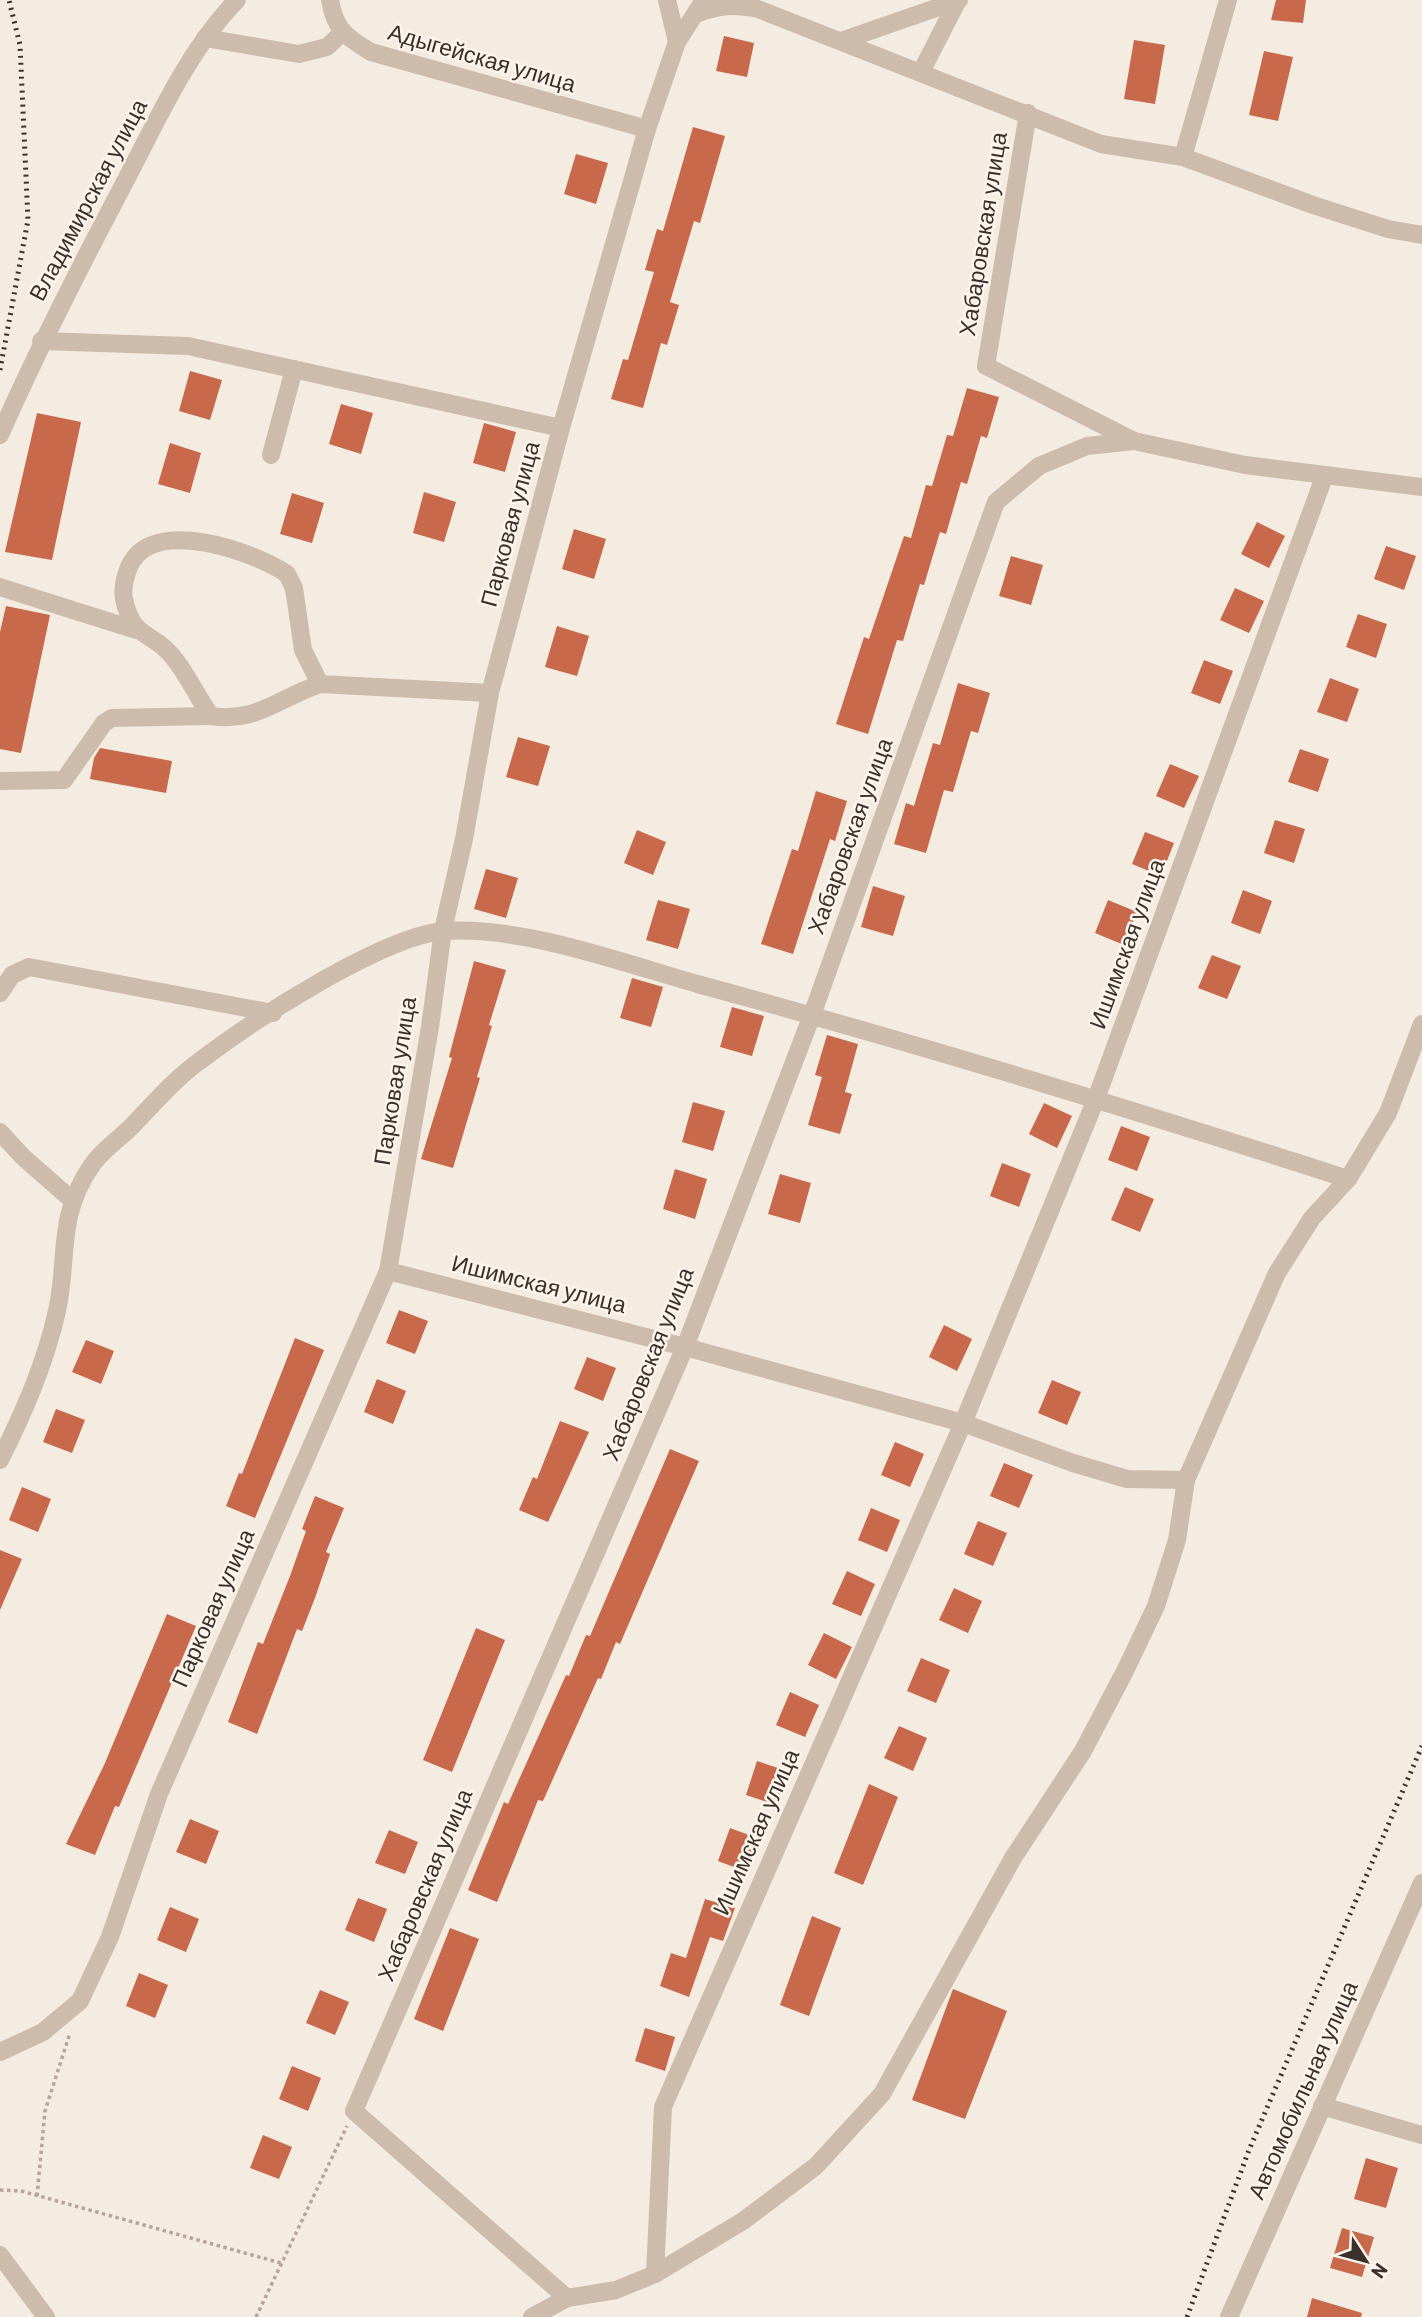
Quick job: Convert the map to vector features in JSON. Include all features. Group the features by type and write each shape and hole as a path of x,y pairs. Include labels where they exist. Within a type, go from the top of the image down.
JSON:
{"street":[{"name":"Владимирская улица","path":"0,435 41,341 160,113 210,27 237,0"},
{"path":"205,38 299,54 327,47 343,32 334,22 330,0"},
{"path":"667,0 677,42"},
{"path":"1183,157 1228,0"},
{"path":"844,40 957,1"},
{"path":"921,72 957,1"},
{"path":"700,7 737,4 844,40 1101,144 1183,157 1326,209 1388,229 1422,235"},
{"name":"Парковая улица","path":"0,2052 43,2032 80,2001 110,1937 159,1794 388,1271 430,1027 443,930 464,839 490,693 561,428 647,129 677,42 700,7"},
{"name":"Адыгейская улица","path":"343,32 371,52 647,129"},
{"name":"Хабаровская улица","path":"1028,113 986,366 1134,441 1245,465 1324,477 1422,487"},
{"path":"41,341 188,346 561,428"},
{"path":"271,454 294,369"},
{"name":"Хабаровская улица","path":"354,2111 685,1346 811,1015 996,502 1039,466 1087,446 1134,441"},
{"name":"Ишимская улица","path":"655,2274 663,2107 962,1423 1096,1099 1324,477"},
{"path":"136,630 124,599 123,587 135,556 147,545 160,541 194,541 227,548 288,575 294,588 303,650 320,684"},
{"path":"0,587 136,630 173,657 211,716"},
{"path":"0,781 64,780 104,723 112,718 211,716 233,719 255,713 295,692 320,684 490,693"},
{"path":"0,1460 33,1394 58,1305 64,1234 72,1200 93,1163 199,1061 309,989 383,950 443,930 495,933 543,942 811,1015 1096,1099 1349,1179"},
{"path":"0,993 12,975 29,967 273,1013"},
{"path":"532,2317 567,2298 616,2290 655,2274 743,2221 816,2166 882,2094 1013,1858 1083,1751 1125,1671 1156,1605 1177,1540 1186,1480 1277,1273 1312,1219 1349,1179 1388,1113 1422,1024"},
{"path":"0,1132 23,1157 72,1200"},
{"name":"Ишимская улица","path":"388,1271 685,1346 962,1423 1073,1464 1127,1479 1186,1480"},
{"name":"Автомобильная улица","path":"1229,2317 1422,1883"},
{"path":"1322,2106 1422,2136"},
{"path":"354,2111 567,2298"},
{"path":"0,2255 46,2317"}],"path":[{"path":"37,2196 45,2111 80,2001"},
{"path":"256,2317 354,2111"},
{"path":"0,2190 37,2196 281,2263"}],"building":[{"path":"1276,0 1306,0 1303,23 1271,20"},
{"path":"724,36 754,43 747,77 716,71"},
{"path":"1134,40 1165,45 1155,104 1124,99"},
{"path":"1264,51 1293,57 1278,121 1249,115"},
{"path":"693,127 725,136 700,223 694,221 670,302 679,305 667,345 661,343 643,408 611,399 623,359 628,360 654,272 645,270 657,229 663,231"},
{"path":"576,154 608,163 596,204 564,194"},
{"path":"190,371 222,380 210,420 179,411"},
{"path":"967,388 999,397 987,438 981,436 967,484 961,482 946,534 940,532 924,585 920,584 903,641 897,640 868,734 836,724 864,637 869,639 904,536 911,538 926,485 932,486 947,435 953,436"},
{"path":"341,404 373,413 361,454 329,444"},
{"path":"37,413 81,422 52,560 5,552"},
{"path":"484,423 516,432 505,472 473,463"},
{"path":"170,443 201,453 190,493 158,484"},
{"path":"424,492 456,502 444,542 413,533"},
{"path":"292,493 324,503 312,543 280,534"},
{"path":"1257,522 1285,536 1269,568 1241,554"},
{"path":"574,529 606,539 594,579 562,569"},
{"path":"1386,546 1416,556 1404,590 1374,579"},
{"path":"1011,556 1043,565 1031,605 999,596"},
{"path":"1235,588 1264,601 1249,633 1220,620"},
{"path":"6,606 50,615 21,753 0,749 0,632"},
{"path":"1358,614 1387,624 1376,658 1346,647"},
{"path":"557,626 589,636 577,676 545,667"},
{"path":"1204,660 1233,671 1220,704 1191,693"},
{"path":"1330,678 1359,689 1347,722 1317,712"},
{"path":"958,683 990,693 978,733 971,731 953,792 944,790 926,853 894,844 906,803 914,806 933,743 940,745"},
{"path":"518,737 550,746 538,786 506,777"},
{"path":"100,748 172,761 166,793 90,779 94,758"},
{"path":"1300,749 1329,759 1318,792 1288,782"},
{"path":"1170,764 1199,776 1184,808 1156,796"},
{"path":"816,791 847,801 835,841 830,839 793,954 761,944 792,849 798,851"},
{"path":"1275,820 1305,829 1294,863 1264,853"},
{"path":"637,830 666,842 653,875 624,863"},
{"path":"1145,832 1174,843 1161,876 1132,864"},
{"path":"486,869 518,878 506,918 474,909"},
{"path":"873,886 905,896 893,936 861,927"},
{"path":"1243,890 1272,901 1260,934 1231,923"},
{"path":"658,900 690,909 678,949 646,940"},
{"path":"1108,900 1137,912 1124,945 1095,933"},
{"path":"1212,955 1241,966 1227,999 1198,988"},
{"path":"474,961 506,970 489,1025 492,1026 477,1077 480,1078 453,1168 421,1159 452,1058 449,1057"},
{"path":"632,978 663,987 651,1027 620,1018"},
{"path":"732,1007 764,1016 752,1056 720,1047"},
{"path":"827,1035 858,1044 845,1092 852,1094 840,1134 808,1125 822,1077 815,1075"},
{"path":"693,1102 725,1111 713,1151 682,1142"},
{"path":"1044,1103 1072,1116 1057,1148 1029,1134"},
{"path":"1121,1126 1150,1137 1137,1171 1108,1160"},
{"path":"1002,1163 1031,1174 1019,1207 990,1196"},
{"path":"675,1169 707,1179 695,1219 663,1209"},
{"path":"780,1174 811,1183 800,1223 768,1214"},
{"path":"1125,1187 1154,1199 1140,1232 1111,1220"},
{"path":"399,1310 428,1321 415,1354 386,1343"},
{"path":"944,1325 972,1339 957,1371 929,1357"},
{"path":"295,1338 324,1350 255,1518 226,1506 239,1473 242,1474"},
{"path":"86,1340 114,1351 101,1384 72,1372"},
{"path":"587,1357 616,1368 603,1401 574,1389"},
{"path":"377,1379 406,1391 393,1424 364,1412"},
{"path":"1052,1380 1081,1392 1067,1425 1038,1413"},
{"path":"56,1409 85,1420 72,1453 43,1442"},
{"path":"560,1421 589,1432 548,1522 519,1510 533,1477 537,1479"},
{"path":"895,1442 924,1454 910,1487 881,1475"},
{"path":"670,1449 699,1461 620,1644 616,1642 601,1679 598,1678 543,1801 538,1800 497,1902 468,1890 504,1802 508,1804 566,1675 569,1676 586,1635 590,1636"},
{"path":"1004,1463 1033,1475 1019,1508 990,1496"},
{"path":"22,1487 51,1499 38,1532 9,1520"},
{"path":"315,1496 344,1508 326,1552 330,1554 315,1598 302,1631 297,1629 257,1734 228,1722 258,1642 263,1644 290,1576 306,1531 302,1529"},
{"path":"871,1508 900,1520 887,1552 858,1540"},
{"path":"978,1521 1007,1533 993,1566 964,1554"},
{"path":"0,1550 22,1559 0,1610"},
{"path":"847,1571 875,1584 861,1616 832,1604"},
{"path":"954,1588 982,1601 968,1633 939,1620"},
{"path":"167,1614 196,1626 119,1807 115,1806 95,1855 66,1844 105,1763"},
{"path":"476,1628 505,1640 452,1772 423,1760"},
{"path":"824,1633 852,1647 836,1679 808,1665"},
{"path":"921,1658 950,1670 936,1703 907,1691"},
{"path":"790,1692 819,1705 805,1737 776,1725"},
{"path":"899,1726 927,1738 913,1771 884,1758"},
{"path":"757,1761 787,1771 776,1805 746,1795"},
{"path":"869,1784 898,1797 863,1885 834,1873"},
{"path":"190,1819 219,1831 206,1864 176,1852"},
{"path":"730,1828 760,1839 747,1872 718,1861"},
{"path":"389,1830 418,1842 405,1874 375,1863"},
{"path":"358,1898 387,1909 374,1942 345,1930"},
{"path":"705,1899 735,1908 723,1941 710,1937 689,1997 660,1986 671,1953 686,1958"},
{"path":"170,1907 199,1919 186,1952 157,1940"},
{"path":"812,1916 841,1928 809,2016 780,2005"},
{"path":"450,1928 479,1939 443,2031 414,2019"},
{"path":"139,1973 168,1985 155,2018 126,2006"},
{"path":"953,1989 1007,2011 965,2119 912,2100"},
{"path":"320,1990 349,2002 335,2035 306,2023"},
{"path":"645,2028 675,2037 665,2071 635,2061"},
{"path":"292,2066 321,2078 308,2111 279,2099"},
{"path":"263,2135 292,2147 279,2179 250,2168"},
{"path":"1366,2158 1398,2168 1386,2208 1354,2199"},
{"path":"1342,2228 1374,2237 1362,2277 1330,2268"},
{"path":"1312,2298 1362,2313 1361,2317 1307,2317"}],"railway":[{"path":"0,370 28,220 20,45 9,0"},
{"path":"1187,2317 1249,2150 1422,1746"}]}
